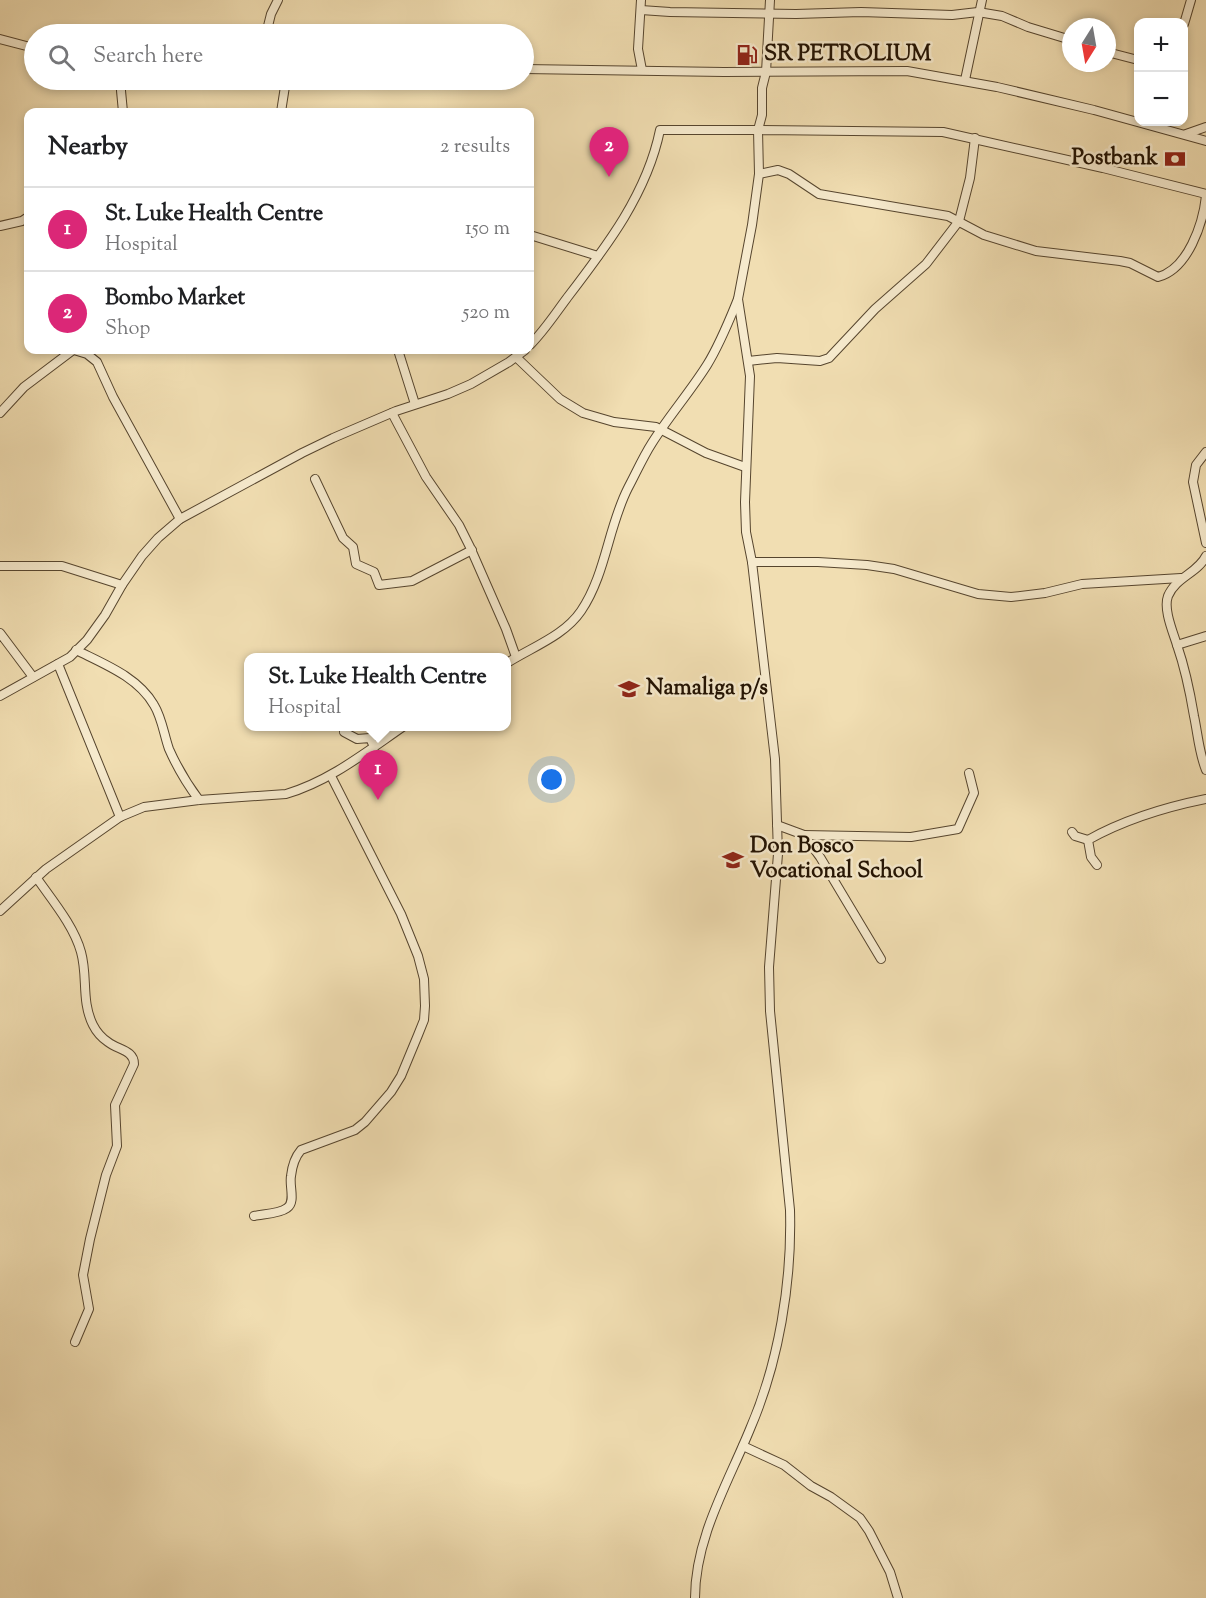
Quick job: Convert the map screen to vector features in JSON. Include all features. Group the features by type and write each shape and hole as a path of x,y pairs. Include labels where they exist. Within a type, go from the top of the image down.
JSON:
{"street":[{"path":"268,24 278,0"},
{"path":"641,0 638,49 642,70"},
{"path":"511,660 562,631 588,600 604,558 617,513 650,445 708,363 726,330 738,298 759,174 758,130 762,115 762,88 766,72 770,0"},
{"path":"965,80 982,0"},
{"path":"1186,18 1190,0"},
{"path":"641,10 952,15 978,12 1002,16 1062,37"},
{"path":"0,39 24,45"},
{"path":"1116,54 1134,59"},
{"path":"534,69 907,71 965,80 1134,120"},
{"path":"121,90 123,108"},
{"path":"282,108 284,90"},
{"path":"1158,126 1206,141"},
{"path":"1186,134 1206,127"},
{"path":"534,340 598,256 637,196 653,158 660,130 929,131 975,138 1206,195 1201,226 1194,242 1171,270 1158,277 1120,261 1036,251 984,235 948,216 819,194 789,174 778,170 759,174"},
{"path":"748,361 777,358 820,361 829,358 875,309 926,264 959,220 970,178 975,138"},
{"path":"0,226 24,220"},
{"path":"534,236 598,256"},
{"path":"695,1598 699,1557 717,1506 761,1401 770,1371 779,1331 790,1240 790,1210 772,1042 769,967 776,886 775,759 753,562 746,532 746,467 750,397 748,361 738,298"},
{"path":"2,407 68,354"},
{"path":"87,354 97,362 117,404 180,519"},
{"path":"399,354 415,404"},
{"path":"0,696 58,664 87,640 122,585 158,538 180,519 302,453 392,413 448,394 492,373 520,354"},
{"path":"516,357 560,399 583,413 603,419 651,426 706,453 746,467"},
{"path":"392,413 426,477 459,525 472,550 516,657"},
{"path":"1206,452 1196,465 1192,482 1206,543"},
{"path":"315,478 344,538 353,547 356,564 374,572 379,585 412,581 472,550"},
{"path":"1206,556 1201,564 1181,578 1167,602 1184,665 1206,770"},
{"path":"753,562 867,565 894,569 978,594 1011,597 1046,593 1082,584 1181,578"},
{"path":"0,566 62,566 122,585"},
{"path":"0,633 33,677"},
{"path":"1177,645 1206,636"},
{"path":"76,650 106,665 142,689 155,705 177,766 199,800"},
{"path":"58,664 120,817"},
{"path":"1195,720 1206,718"},
{"path":"0,911 46,868 120,817 144,807 199,800 286,794 331,776 397,731"},
{"path":"344,732 357,739 370,738 374,747"},
{"path":"777,825 804,836 911,837 958,829 974,793 969,773"},
{"path":"254,1216 289,1207 292,1202 291,1174 297,1154 301,1150 355,1130 365,1122 391,1092 401,1076 424,1020 426,993 418,956 388,886 331,776"},
{"path":"1072,832 1075,836 1089,840 1103,832 1166,809 1206,800"},
{"path":"804,836 820,857 881,959"},
{"path":"1089,840 1091,857 1097,865"},
{"path":"36,877 64,918 82,953 85,999 94,1026 109,1043 131,1053 134,1058 134,1064 115,1105 117,1146 102,1188 83,1275 89,1309 75,1342"},
{"path":"743,1446 784,1465 860,1518 890,1572 898,1598"}],"place":[{"name":"SR PETROLIUM","path":"747,55"},
{"name":"Postbank","path":"1175,159"},
{"name":"Bombo Market","path":"609,177"},
{"name":"Namaliga p/s","path":"629,689"},
{"name":"St. Luke Health Centre","path":"378,800"},
{"name":"Don Bosco Vocational School","path":"733,860"}]}
